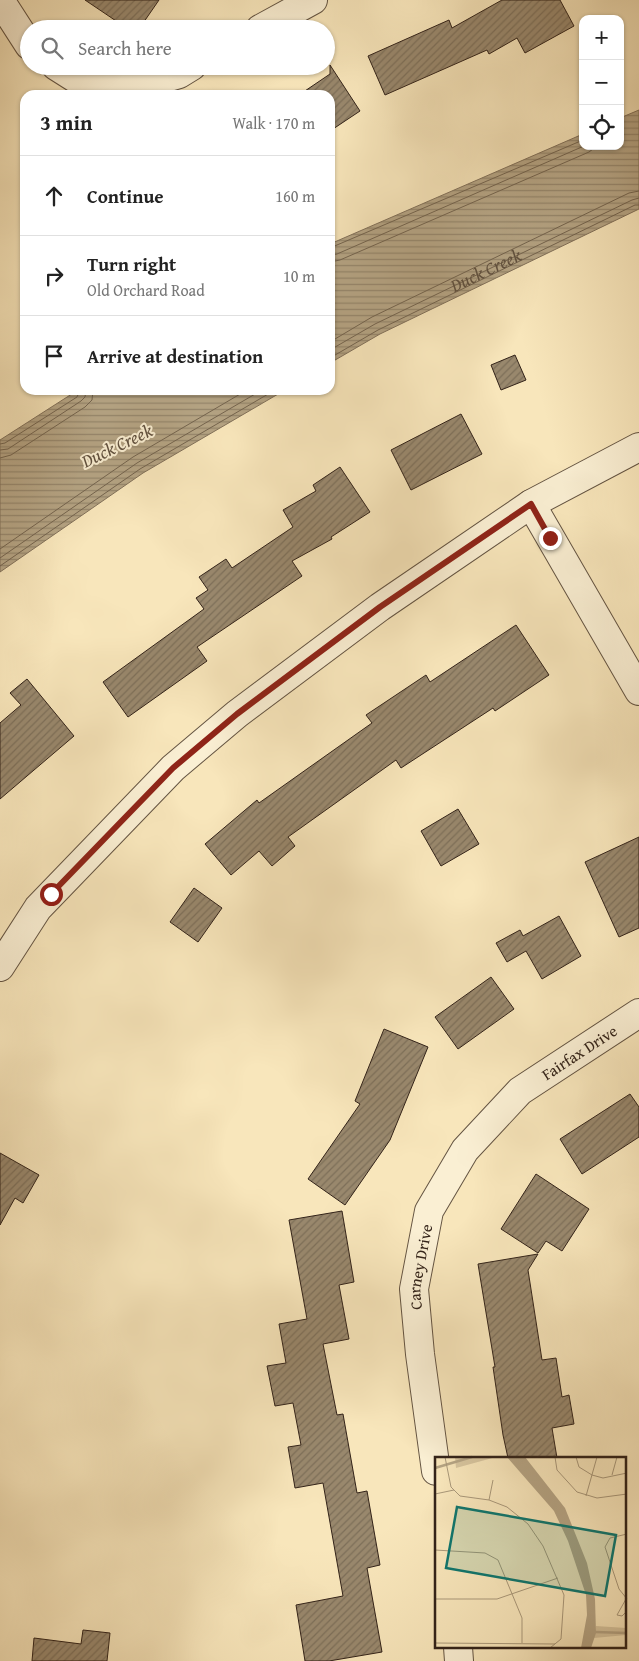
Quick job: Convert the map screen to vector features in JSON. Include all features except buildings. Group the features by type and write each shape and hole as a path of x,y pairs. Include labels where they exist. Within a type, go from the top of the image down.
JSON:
{"street":[{"path":"0,0 20,31"},
{"path":"276,20 313,0"},
{"path":"70,75 86,85 138,86 176,75"},
{"path":"0,967 38,908 173,768 237,714 380,607 531,504 639,447"},
{"path":"531,504 639,691"},
{"name":"Fairfax Drive","path":"520,1091 639,1013"},
{"name":"Carney Drive","path":"435,1464 420,1354 414,1289 430,1211 465,1150 520,1091"},
{"path":"458,1648 459,1661"}],"water":[{"name":"Duck Creek","path":"639,110 639,209 380,334 335,360 335,242 579,136 579,150 624,150 624,116"},
{"name":"Duck Creek","path":"70,395 276,395 143,473 0,572 0,440"}],"route":[{"path":"51,894 173,768 237,714 380,607 531,504 550,538"}]}
